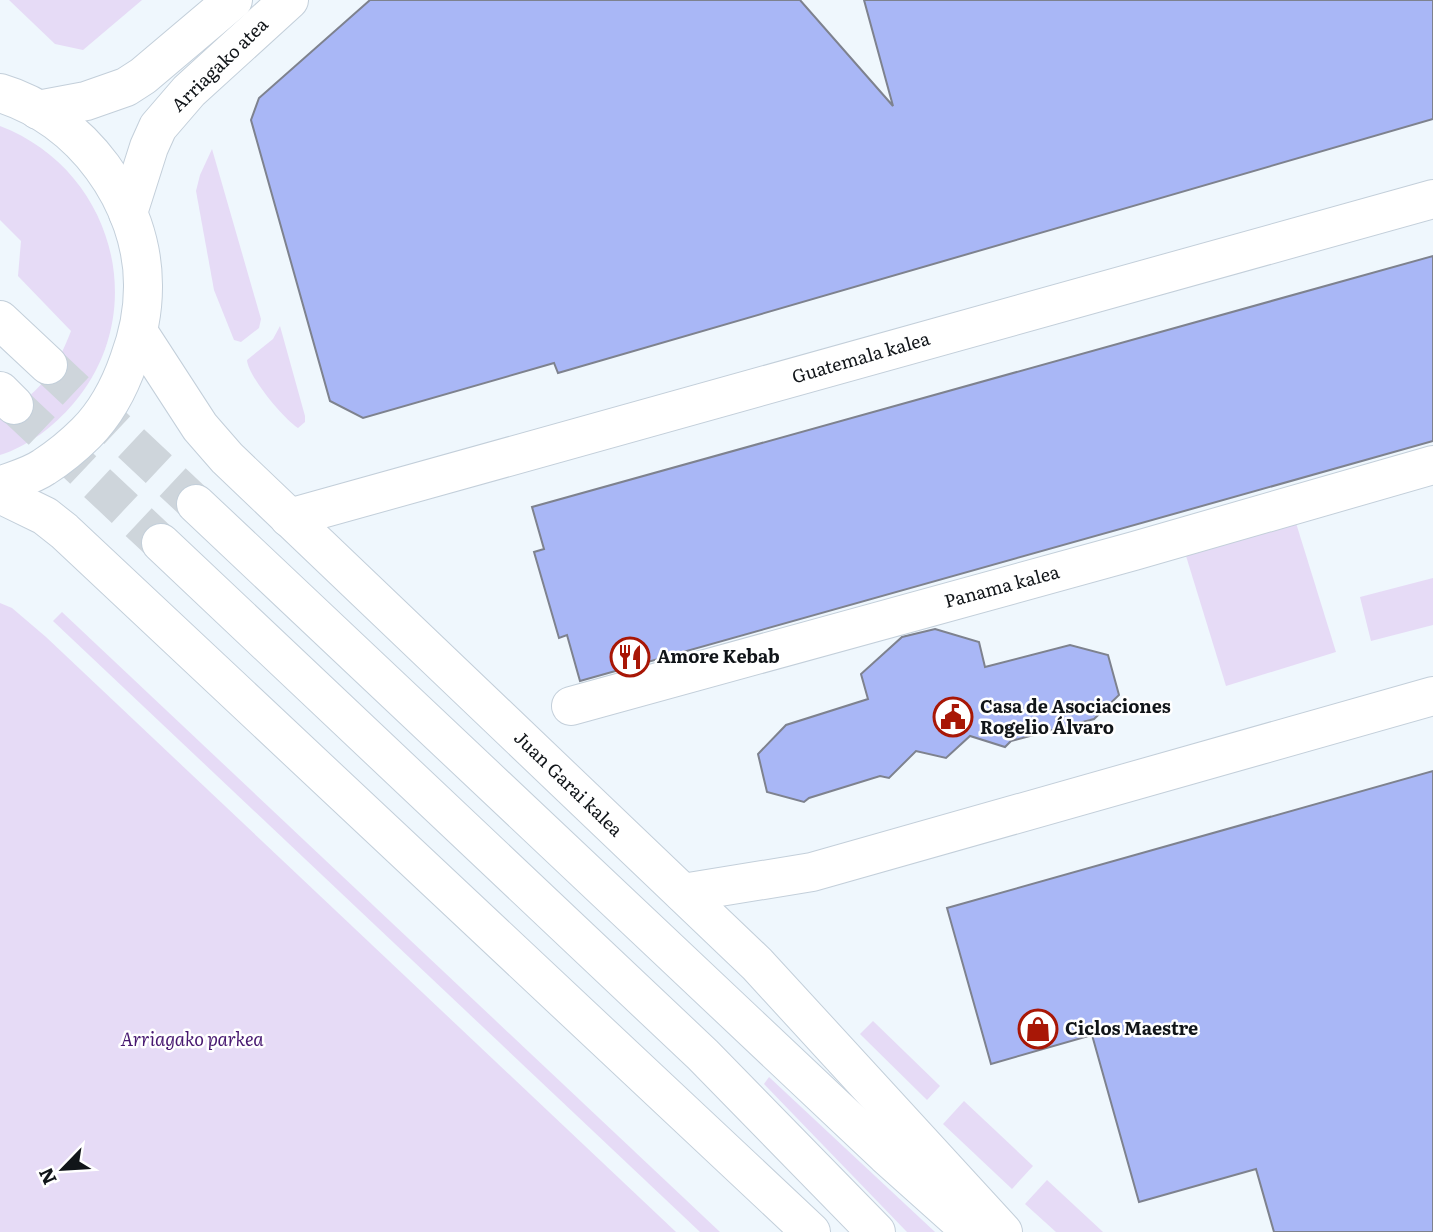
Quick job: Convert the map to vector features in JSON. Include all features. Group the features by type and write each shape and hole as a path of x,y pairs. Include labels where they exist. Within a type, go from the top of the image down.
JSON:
{"main road":[{"path":"38,110 86,101 126,86 143,76 233,0"},
{"name":"Arriagako atea","path":"128,213 158,127 188,91 289,0"},
{"path":"0,93 38,110 67,129 92,153 113,182 128,213 136,237 143,284 139,333 120,386 87,432 43,468 0,486"},
{"name":"Guatemala kalea","path":"289,517 1433,199"},
{"path":"6,326 48,365"},
{"name":"Juan Garai kalea","path":"139,333 201,427 227,458 757,964 1003,1232"},
{"name":"Panama kalea","path":"571,706 1135,551 1433,465"},
{"path":"0,494 45,516 64,531 811,1232"},
{"path":"196,503 886,1155 972,1232"},
{"path":"161,543 703,1055 876,1232"},
{"path":"683,893 812,872 1433,695"}],"green space":[{"path":"9,0 142,0 83,50 55,44"},
{"path":"0,126 39,146 70,174 94,208 109,246 115,287 111,327 97,367 73,404 40,434 0,455 0,415 36,390 52,370 71,331 18,276 21,241 0,220"},
{"path":"212,149 261,319 259,328 241,342 234,340 214,290 196,191"},
{"path":"280,326 305,416 305,422 298,428 267,396 253,376 247,360 273,339"},
{"path":"1296,523 1336,652 1226,686 1186,556"},
{"path":"1433,578 1433,625 1371,641 1360,597"},
{"name":"Arriagako parkea","path":"0,603 12,608 46,637 676,1232 0,1232"},
{"path":"62,612 720,1232 700,1232 53,621"},
{"path":"873,1021 940,1086 927,1100 860,1034"},
{"path":"769,1077 935,1232 907,1232 764,1084"},
{"path":"964,1101 1033,1166 1012,1189 943,1124"},
{"path":"1047,1180 1103,1232 1056,1232 1025,1204"}],"building":[{"path":"370,0 800,0 893,106 864,0 1433,0 1433,119 558,373 554,363 363,418 330,401 251,120 259,98"},
{"path":"1433,256 1433,441 580,681 567,635 559,638 534,552 544,549 532,507"},
{"name":"Casa de Asociaciones Rogelio Álvaro","path":"935,629 979,642 985,667 1070,645 1108,655 1119,695 1094,719 1011,741 1005,747 970,736 946,758 916,751 889,778 880,776 809,798 804,802 767,792 758,754 786,725 868,699 861,674 902,637"},
{"path":"1433,771 1433,1232 1274,1232 1256,1169 1139,1202 1092,1035 991,1064 947,908"}],"tunnel":[{"path":"48,365 196,504"},
{"path":"14,405 161,543"}],"place":[{"name":"Amore Kebab","path":"630,657"},
{"name":"Casa de Asociaciones Rogelio Álvaro","path":"953,717"},
{"name":"Ciclos Maestre","path":"1038,1029"}]}
